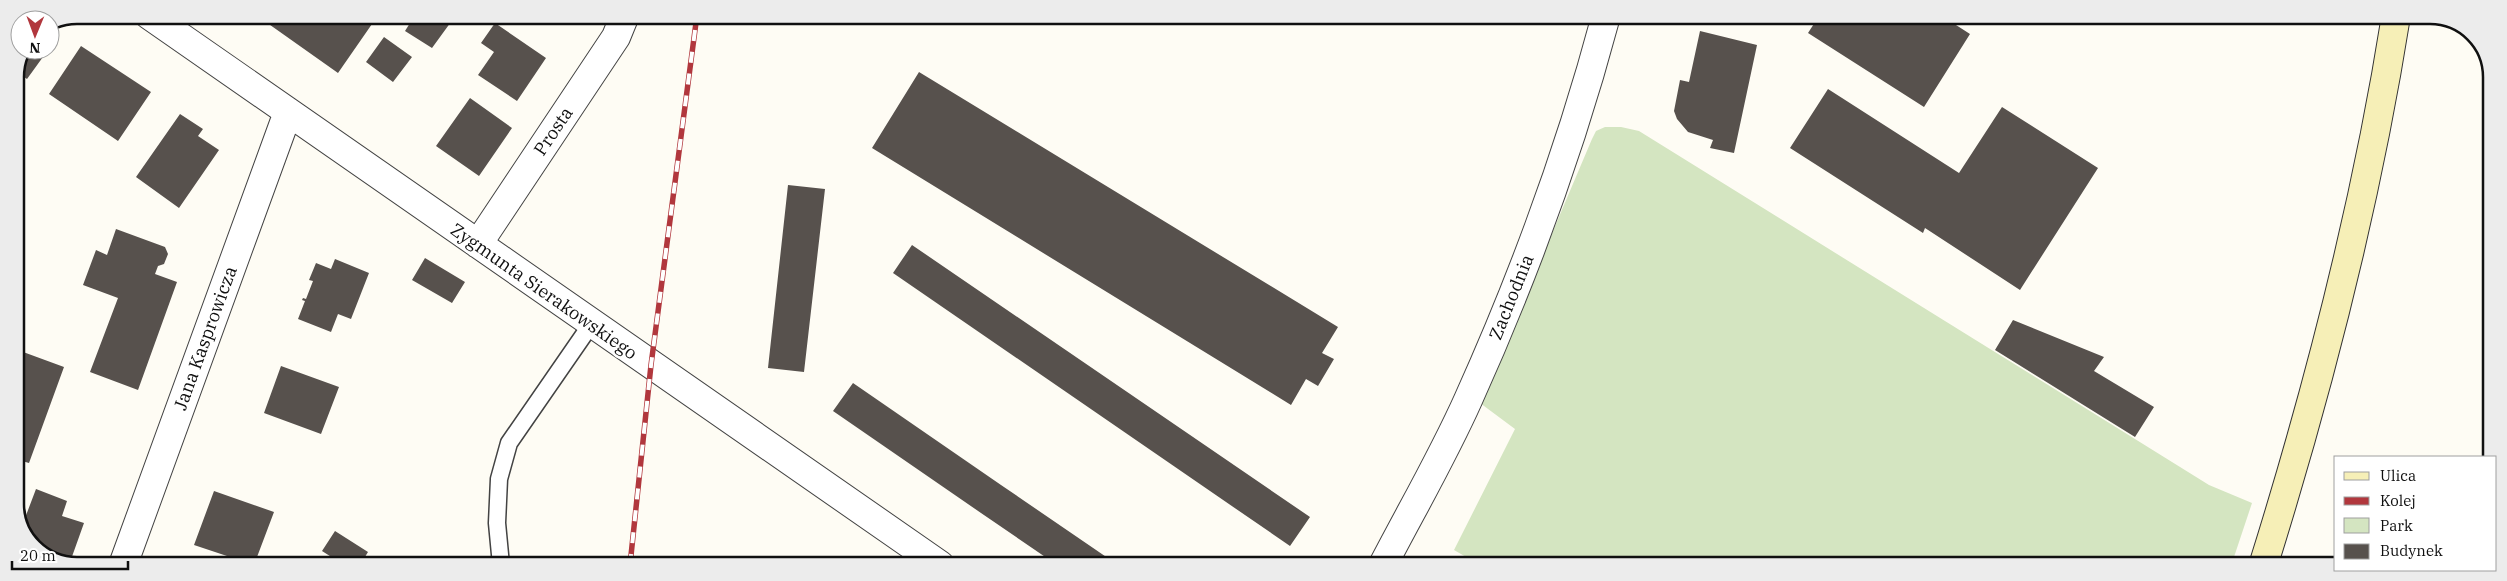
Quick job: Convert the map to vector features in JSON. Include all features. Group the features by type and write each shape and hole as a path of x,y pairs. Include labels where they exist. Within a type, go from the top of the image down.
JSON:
{"main road":[{"path":"2266,557 2298,453 2350,260 2369,170 2395,24"}],"street":[{"name":"Zygmunta Sierakowskiego","path":"162,24 928,557"},
{"name":"Prosta","path":"478,244 616,37 621,24"},
{"name":"Zachodnia","path":"1388,557 1468,401 1529,254 1584,99 1604,24"},
{"name":"Jana Kasprowicza","path":"126,557 288,112"}],"lane":[{"path":"500,557 497,523 499,479 509,443 592,323"}],"green space":[{"path":"1605,127 1621,127 1639,131 2209,485 2252,503 2234,557 1466,557 1454,550 1515,429 1480,403 1596,131"}],"building":[{"path":"269,24 372,24 338,73"},
{"path":"409,24 449,24 432,48 405,31"},
{"path":"494,24 496,24 546,58 517,101 478,75 494,52 481,43"},
{"path":"1814,24 1954,24 1970,34 1924,107 1808,33"},
{"path":"1700,31 1757,45 1734,153 1710,148 1713,140 1688,132 1677,119 1674,111 1680,80 1689,82"},
{"path":"384,37 412,57 393,82 366,62"},
{"path":"81,46 151,92 118,141 49,94"},
{"path":"27,60 41,60 27,79 24,77"},
{"path":"919,72 1338,327 1322,353 1334,359 1318,386 1306,379 1291,405 872,148"},
{"path":"1828,89 1959,173 2002,107 2098,168 2020,290 1925,228 1923,233 1790,148"},
{"path":"470,98 512,128 479,176 436,146"},
{"path":"180,114 203,129 198,136 219,150 179,208 136,177"},
{"path":"788,185 825,189 804,372 768,368"},
{"path":"116,229 165,247 168,254 164,264 158,266 155,274 177,282 138,390 90,372 118,298 83,285 96,250 107,255"},
{"path":"912,245 1310,517 1290,546 893,273"},
{"path":"425,258 465,282 452,303 412,280"},
{"path":"335,259 369,273 351,319 338,314 331,332 298,319 305,301 302,300 303,298 306,299 313,281 309,280 316,263 331,269"},
{"path":"2013,320 2104,357 2094,371 2154,407 2135,437 1995,350"},
{"path":"24,352 64,367 29,463 24,462"},
{"path":"281,366 339,387 321,434 264,413"},
{"path":"853,383 1106,557 1045,557 833,411"},
{"path":"36,489 67,501 62,516 84,523 72,557 50,550 42,544 33,534 26,516"},
{"path":"214,491 274,512 257,557 230,557 194,545"},
{"path":"335,531 368,552 365,557 331,557 322,551"}],"railway":[{"path":"631,557 651,365 696,24"}]}
